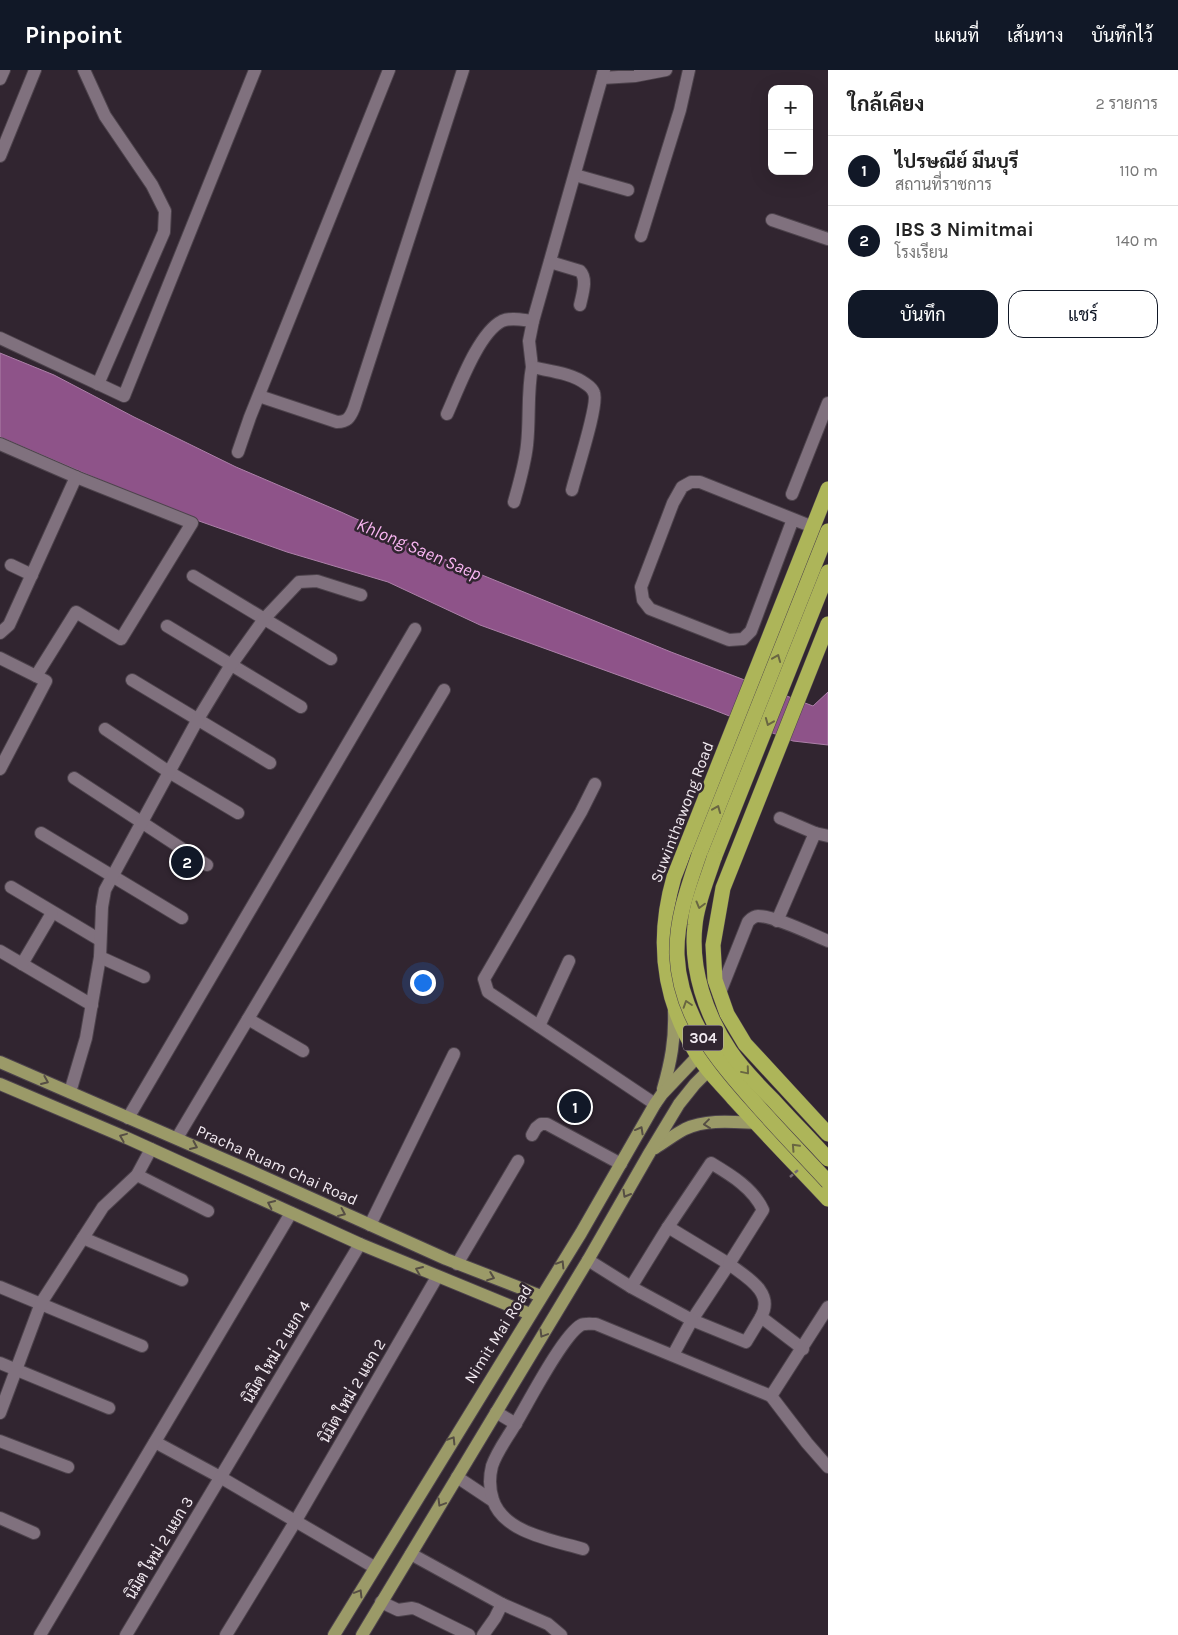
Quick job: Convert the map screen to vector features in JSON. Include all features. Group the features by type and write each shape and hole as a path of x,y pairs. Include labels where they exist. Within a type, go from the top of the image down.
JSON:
{"highway":[{"name":"Suwinthawong Road","path":"828,489 821,529 685,896 677,954 680,982 690,1012 706,1043 743,1090 828,1182"},
{"name":"Suwinthawong Road","path":"821,529 795,574 685,847 674,877 665,915 664,957 667,979 680,1023 698,1056 756,1123 828,1199"},
{"name":"304","path":"828,572 714,858 695,924 695,956 699,980 706,1004 717,1030 731,1053 756,1083 828,1159"},
{"name":"304","path":"828,624 723,888 713,945 713,964 719,996 735,1029 745,1044 828,1134"},
{"path":"698,1056 735,1029"},
{"path":"709,1070 745,1044"}],"main road":[{"path":"658,1099 673,1052 675,1034 674,1001"},
{"name":"Nimit Mai Road","path":"334,1635 622,1164 658,1099 698,1056"},
{"name":"Pracha Ruam Chai Road","path":"0,1062 177,1138 451,1261 541,1296"},
{"path":"362,1635 588,1260 679,1104 709,1070"},
{"path":"0,1084 151,1149 360,1244 530,1314"},
{"path":"650,1152 686,1129 698,1125 725,1122 756,1123"},
{"path":"437,1277 451,1261"}],"street":[{"path":"0,79 4,70"},
{"path":"0,156 35,70"},
{"path":"84,70 105,116 152,185 165,211 164,232 98,384"},
{"path":"0,338 124,396 255,70"},
{"path":"238,452 389,70"},
{"path":"259,396 337,422 344,422 350,418 463,70"},
{"path":"514,502 527,445 529,424 528,403 532,367 529,341 603,74 666,70"},
{"path":"641,236 680,110 689,70"},
{"path":"575,175 628,190"},
{"path":"772,220 828,239"},
{"path":"550,262 580,271 584,275 580,305"},
{"path":"447,414 478,346 490,330 509,319 533,322"},
{"path":"532,367 576,378 588,385 594,394 595,404 572,490"},
{"path":"792,494 828,403"},
{"path":"0,444 76,477 192,523 121,639 76,612 36,676"},
{"path":"0,633 9,625 76,477"},
{"path":"793,519 751,631 743,639 729,640 667,617 650,609 643,600 641,587 673,503 682,487 691,482 700,482 821,529"},
{"path":"11,565 32,575"},
{"path":"194,576 331,659"},
{"path":"70,1092 86,1040 100,957 102,907 105,890 198,719 232,664 264,619 299,582 317,581 361,595"},
{"path":"167,626 301,707"},
{"path":"128,1118 416,629"},
{"path":"0,658 46,681 4,751 0,769"},
{"path":"132,680 270,763"},
{"path":"177,1138 444,690"},
{"path":"105,729 169,772 238,813"},
{"path":"74,778 207,864"},
{"path":"595,784 581,812 484,979 488,992 539,1026 658,1099"},
{"path":"780,818 815,833 828,836"},
{"path":"41,833 112,878 182,918"},
{"path":"777,921 815,833"},
{"path":"10,887 100,940"},
{"path":"22,964 52,913"},
{"path":"719,996 748,922 753,917 759,916 777,921 828,941"},
{"path":"0,952 92,1005"},
{"path":"100,957 144,977"},
{"path":"539,1026 569,961"},
{"path":"248,1018 303,1051"},
{"path":"370,1225 454,1054"},
{"path":"532,1135 541,1124 547,1124 622,1164"},
{"path":"0,1413 41,1303 103,1206 137,1175 151,1149"},
{"path":"451,1261 518,1161"},
{"path":"631,1287 711,1163 752,1192 763,1210 692,1320 673,1355"},
{"path":"137,1175 208,1211"},
{"path":"40,1635 291,1213"},
{"path":"588,1260 631,1287 692,1320 746,1342 766,1309 765,1301 758,1287 752,1280 668,1227"},
{"path":"83,1238 182,1280"},
{"name":"นิมิต ใหม่ 2 แยก 4","path":"220,1477 360,1244"},
{"name":"นิมิต ใหม่ 2 แยก 2","path":"226,1635 295,1522 437,1277"},
{"path":"0,1287 142,1346"},
{"path":"769,1396 799,1346 828,1307"},
{"path":"761,1317 799,1346"},
{"path":"582,1549 526,1532 507,1519 497,1508 493,1500 489,1482 493,1465 549,1366 570,1335 580,1325 596,1324 769,1396 828,1467"},
{"path":"0,1363 109,1408"},
{"path":"496,1412 516,1424"},
{"path":"0,1441 68,1467"},
{"path":"155,1442 220,1477 374,1567"},
{"name":"นิมิต ใหม่ 2 แยก 3","path":"126,1635 220,1477"},
{"path":"457,1478 493,1500"},
{"path":"0,1518 34,1533"},
{"path":"411,1554 502,1604 548,1624 561,1635"},
{"path":"381,1602 398,1610 416,1609 469,1635"},
{"path":"483,1635 502,1604"}],"water":[{"name":"Khlong Saen Saep","path":"0,353 54,375 236,467 455,564 671,652 813,706 828,692 828,745 793,741 709,708 480,625 388,582 287,552 182,515 0,437"}],"place":[{"name":"IBS 3 Nimitmai","path":"187,862"},
{"name":"ไปรษณีย์ มีนบุรี","path":"575,1107"}]}
